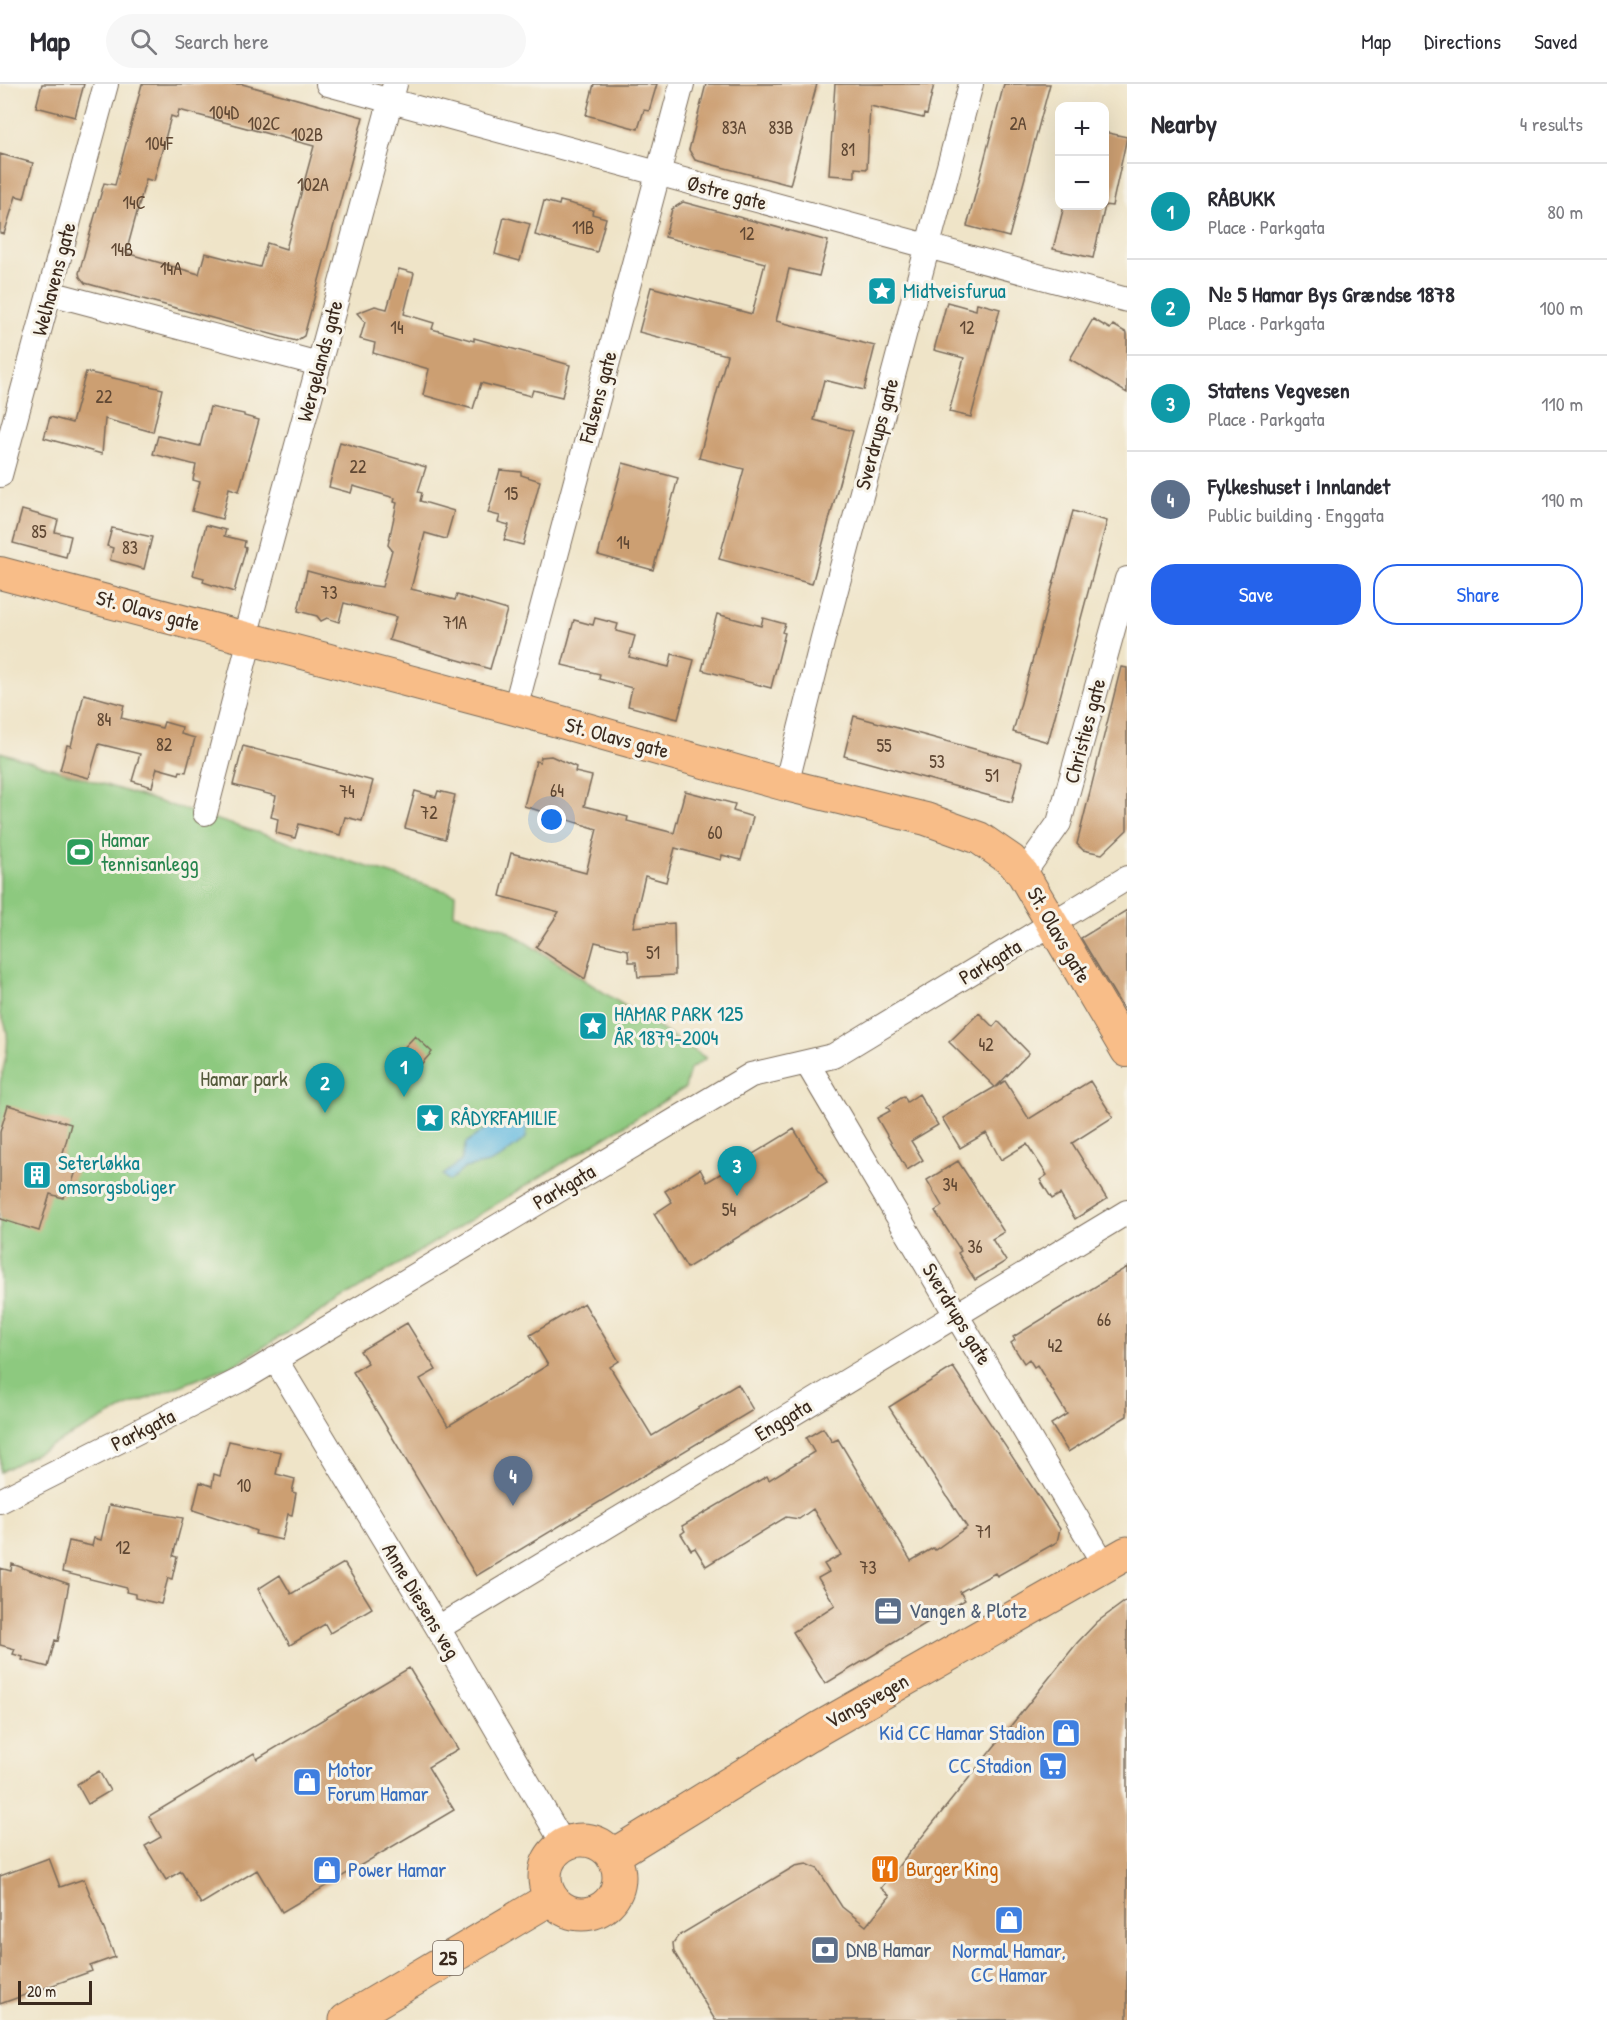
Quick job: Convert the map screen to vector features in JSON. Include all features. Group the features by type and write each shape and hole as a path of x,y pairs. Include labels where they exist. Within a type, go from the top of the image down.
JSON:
{"highway":[{"name":"Vangsvegen","path":"612,1856 820,1728 1116,1559"},
{"path":"577,1841 593,1842 612,1856 618,1871 618,1884 614,1896 601,1909 592,1913 577,1914 560,1907 551,1898 545,1885 545,1873 552,1855 564,1845 577,1841"},
{"name":"25","path":"346,2020 551,1898"}],"main road":[{"name":"St. Olavs gate","path":"0,573 515,709 786,785 926,819 979,838 1011,860 1023,874 1127,1051"}],"street":[{"name":"Welhavens gate","path":"0,475 106,84"},
{"name":"Østre gate","path":"328,84 393,92 657,175 1127,300"},
{"name":"Falsens gate","path":"515,709 682,84"},
{"name":"Sverdrups gate","path":"786,785 822,638 970,84"},
{"name":"Wergelands gate","path":"206,813 247,638 393,92"},
{"path":"50,293 319,364"},
{"name":"Christies gate","path":"1023,874 1059,823 1127,579"},
{"name":"Parkgata","path":"0,1501 244,1378 751,1075 833,1056 1127,878"},
{"name":"Sverdrups gate","path":"807,1063 958,1314 1116,1559"},
{"name":"Enggata","path":"438,1628 1127,1212"},
{"name":"Anne Diesens veg","path":"275,1359 438,1628 564,1845"}],"green space":[{"name":"Hamar park","path":"0,752 455,894 454,914 503,928 706,1058 690,1069 685,1088 236,1364 126,1407 0,1472 0,1083 6,1056 7,1030 0,1014"}],"water":[{"path":"517,1117 527,1125 526,1138 501,1157 489,1163 465,1168 449,1181 443,1175 461,1161 466,1143 495,1122"}],"building":[{"path":"42,84 84,84 75,117 36,107"},
{"path":"142,84 242,84 363,117 304,336 296,341 85,283 79,273 104,183 115,185","holes":["179,110 314,146 286,249 267,243 260,267 205,253 199,274 126,253 146,179 154,181 171,116 177,118"]},
{"path":"594,84 657,84 649,111 644,110 638,129 586,115"},
{"path":"706,84 817,84 790,185 695,160 689,150"},
{"path":"835,84 934,84 927,115 924,114 923,118 870,106 867,169 855,168 855,177 829,175"},
{"path":"1004,84 1050,84 1009,237 967,226"},
{"path":"1109,133 1127,137 1112,206 1109,206"},
{"path":"0,154 33,163 24,198 16,196 4,234 0,233"},
{"path":"544,201 559,205 560,201 576,205 593,210 592,214 606,218 597,252 535,235"},
{"path":"683,202 828,241 819,276 789,269 776,321 875,346 864,390 824,380 814,420 853,431 812,584 719,559 744,469 699,458 727,355 639,332 651,287 752,314 765,263 665,237 672,209"},
{"path":"1063,210 1104,210 1093,258 1053,249"},
{"path":"504,217 530,224 520,261 495,254"},
{"path":"399,269 414,273 404,314 434,323 432,329 474,341 474,338 570,365 562,397 533,390 531,396 481,383 473,409 423,395 429,369 373,353 375,343 360,339 365,322 357,313 375,306 387,309"},
{"path":"947,302 976,310 977,303 1000,309 971,417 949,412 964,358 934,350"},
{"path":"1093,319 1110,329 1113,325 1127,333 1127,393 1070,359"},
{"path":"86,372 163,389 153,432 105,419 102,454 44,438 50,417 72,423"},
{"path":"210,407 244,414 244,416 259,420 239,491 229,488 222,519 192,511 200,482 193,480 196,465 153,454 158,436 200,446"},
{"path":"340,442 426,467 418,492 422,493 420,501 454,511 446,539 425,533 411,589 455,600 457,595 507,610 490,669 389,640 396,617 344,603 339,622 327,618 321,621 317,616 298,611 307,571 348,582 382,587 392,550 388,545 397,503 394,502 395,498 353,486 351,493 329,487"},
{"path":"623,463 678,478 653,570 598,555"},
{"path":"500,470 521,472 521,475 540,481 523,545 504,540 509,525 498,522 500,516 488,513"},
{"path":"22,510 58,520 55,532 71,536 66,557 13,543"},
{"path":"1073,511 1107,521 1048,742 1013,732"},
{"path":"206,525 226,530 224,536 245,541 244,547 246,548 234,592 203,582 204,578 193,575"},
{"path":"112,528 152,537 144,569 110,560 113,548 107,546"},
{"path":"717,614 761,626 763,618 785,624 782,632 785,633 771,688 702,670"},
{"path":"595,618 618,624 616,631 635,636 629,657 669,667 672,654 694,660 678,719 628,706 632,688 599,679 600,674 562,665 574,620 593,625"},
{"path":"1121,667 1127,668 1127,830 1102,854 1083,850 1077,844"},
{"path":"84,694 124,705 121,718 162,728 164,722 182,727 181,734 195,738 186,772 180,771 179,774 157,768 152,787 132,781 140,754 99,744 89,778 60,770 67,745 71,746"},
{"path":"854,716 1022,762 1012,802 844,756"},
{"path":"243,746 373,781 362,821 345,817 340,835 299,824 295,838 276,833 278,819 271,817 276,796 233,785"},
{"path":"551,756 576,767 575,772 592,776 584,806 628,817 627,821 674,833 685,791 735,804 733,811 753,817 741,860 722,855 721,860 675,848 666,882 645,876 633,927 674,923 675,975 638,977 636,962 629,962 628,950 595,942 585,979 536,947 559,912 500,896 511,853 586,873 597,829 524,806 536,761 540,762 541,757"},
{"path":"415,791 436,797 438,791 455,795 445,839 405,828"},
{"path":"1127,910 1127,1015 1081,938"},
{"path":"979,1013 993,1027 998,1021 1029,1053 996,1087 1005,1081 1029,1119 1090,1081 1113,1117 1072,1143 1107,1199 1075,1219 1060,1194 1052,1199 1040,1180 1047,1175 1027,1144 1001,1160 986,1133 960,1148 942,1118 995,1087 949,1042"},
{"path":"415,1036 432,1052 416,1070 398,1054"},
{"path":"919,1094 938,1125 911,1141 923,1160 907,1170 877,1118 890,1111 887,1107 904,1096 907,1102"},
{"name":"Seterløkka omsorgsboliger","path":"8,1105 71,1124 61,1160 78,1165 71,1186 66,1185 63,1198 50,1194 39,1231 0,1219 0,1132"},
{"path":"794,1129 827,1183 687,1268 654,1214 672,1202 665,1191 700,1169 707,1182"},
{"path":"958,1161 1004,1232 992,1239 1006,1261 975,1280 958,1253 961,1251 935,1211 942,1206 927,1180"},
{"path":"1127,1267 1127,1416 1068,1452 1051,1424 1067,1414 1037,1365 1034,1367 1029,1359 1024,1363 1011,1343 1015,1340 1013,1337"},
{"path":"584,1303 619,1361 610,1367 652,1436 738,1384 753,1410 476,1576 353,1372 368,1363 360,1351 407,1323 436,1370 420,1379 448,1426 548,1365 530,1335"},
{"path":"953,1367 1060,1529 1057,1542 997,1576 995,1573 960,1592 965,1600 825,1684 793,1632 835,1605 818,1578 829,1572 824,1564 841,1555 813,1509 799,1519 786,1517 706,1566 695,1548 691,1550 681,1534 685,1531 682,1526 767,1476 769,1480 814,1452 806,1438 823,1428 832,1442 838,1439 911,1561 933,1548 935,1550 967,1527 889,1407"},
{"path":"229,1441 281,1452 276,1474 295,1479 292,1492 296,1493 292,1515 288,1514 282,1540 255,1534 256,1531 246,1527 193,1510 200,1482 212,1486 214,1474 220,1476"},
{"path":"109,1505 183,1518 173,1556 177,1557 172,1579 168,1578 161,1604 135,1598 135,1594 126,1592 127,1588 62,1572 69,1541 92,1546 94,1538 101,1540"},
{"path":"344,1563 372,1608 330,1633 325,1624 290,1645 258,1589 280,1575 291,1594"},
{"path":"12,1564 69,1584 58,1641 55,1640 48,1667 22,1660 23,1657 13,1654 15,1649 0,1645 0,1568 11,1571"},
{"name":"CC Stadion","path":"1127,1600 1127,2020 715,2020 674,1952 673,1943 678,1936 795,1866 807,1864 818,1869 842,1907 866,1926 890,1896 881,1888 1077,1643 1097,1622"},
{"path":"409,1668 458,1749 428,1767 454,1810 282,1912 257,1870 201,1904 181,1871 166,1880 145,1846 161,1837 149,1816 254,1753 257,1759"},
{"path":"99,1771 110,1791 88,1804 77,1784"},
{"path":"49,1858 60,1887 84,1879 115,1957 90,1966 92,1971 0,2004 0,1876"}],"place":[{"name":"Midtveisfurua","path":"882,291"},
{"name":"Hamar tennisanlegg","path":"80,852"},
{"name":"HAMAR PARK 125 ÅR 1879-2004","path":"593,1026"},
{"name":"RÅBUKK","path":"404,1097"},
{"name":"№ 5 Hamar Bys Grændse 1878","path":"325,1113"},
{"name":"RÅDYRFAMILIE","path":"430,1118"},
{"name":"Seterløkka omsorgsboliger","path":"37,1175"},
{"name":"Statens Vegvesen","path":"737,1196"},
{"name":"Fylkeshuset i Innlandet","path":"513,1506"},
{"name":"Vangen & Plotz","path":"888,1611"},
{"name":"Kid CC Hamar Stadion","path":"1066,1733"},
{"name":"CC Stadion","path":"1053,1766"},
{"name":"Motor Forum Hamar","path":"307,1782"},
{"name":"Burger King","path":"885,1869"},
{"name":"Power Hamar","path":"327,1870"},
{"name":"Normal Hamar, CC Hamar","path":"1009,1920"},
{"name":"DNB Hamar","path":"825,1950"}]}
